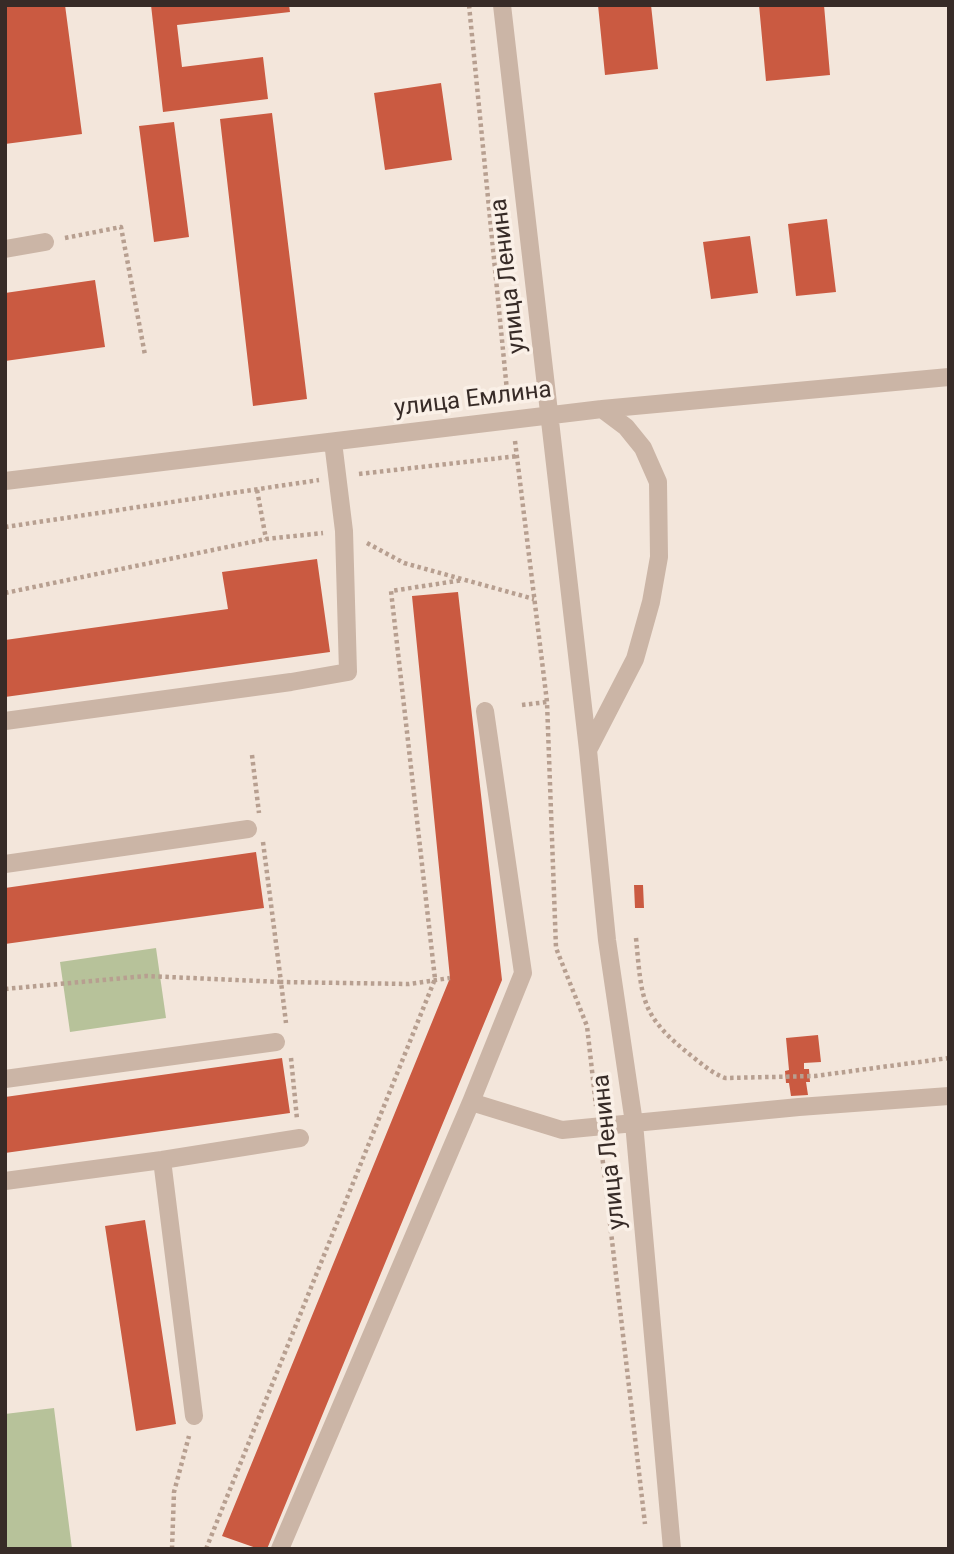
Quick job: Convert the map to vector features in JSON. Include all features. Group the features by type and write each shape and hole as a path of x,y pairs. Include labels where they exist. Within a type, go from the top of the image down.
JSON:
{"street":[{"name":"улица Ленина","path":"502,5 588,750 607,940 634,1124 672,1549"},
{"path":"5,249 45,242"},
{"name":"улица Емлина","path":"5,481 602,409 949,377"},
{"path":"588,750 635,659 651,602 659,557 658,482 643,448 626,427 602,409"},
{"path":"5,721 348,672 344,531 333,442"},
{"path":"281,1549 523,973 485,711"},
{"path":"5,864 256,825"},
{"path":"5,1079 283,1041"},
{"path":"471,1102 562,1130 799,1107 949,1096"},
{"path":"5,1181 300,1138"},
{"path":"162,1160 194,1416"}],"path":[{"path":"469,5 510,420 518,456 547,702 556,948 587,1026 646,1535"},
{"path":"45,242 121,227 145,355"},
{"path":"5,527 337,477 518,456"},
{"path":"257,490 266,539"},
{"path":"5,593 266,539 344,531 404,563 534,599"},
{"path":"206,1549 435,979 391,591 463,580"},
{"path":"522,705 547,702"},
{"path":"252,755 256,825 281,982 283,1041 300,1138"},
{"path":"636,938 644,1003 671,1040 714,1074 725,1078 815,1076 949,1058"},
{"path":"5,989 146,976 409,984 450,978"},
{"path":"172,1549 174,1492 194,1416"}],"green space":[{"path":"156,948 166,1018 70,1032 60,962"},
{"path":"54,1408 72,1549 5,1549 5,1414"}],"building":[{"path":"5,5 65,5 82,134 5,144"},
{"path":"151,5 289,5 290,12 177,25 182,67 263,57 268,99 163,112"},
{"path":"598,5 651,5 658,69 605,75"},
{"path":"759,5 824,5 830,75 766,81"},
{"path":"441,83 452,160 385,170 374,93"},
{"path":"272,113 307,399 253,406 220,119"},
{"path":"174,122 189,237 154,242 139,126"},
{"path":"827,219 836,292 796,296 788,224"},
{"path":"750,236 758,293 711,299 703,242"},
{"path":"95,280 105,347 5,361 5,293"},
{"path":"317,559 330,652 5,697 5,640 228,609 222,572"},
{"path":"458,592 502,980 267,1549 259,1549 222,1536 450,978 412,596"},
{"path":"256,852 264,908 5,944 5,888"},
{"path":"634,885 643,885 644,908 635,908"},
{"path":"818,1035 821,1062 804,1063 804,1069 809,1069 810,1082 806,1082 808,1095 791,1096 789,1083 786,1083 785,1071 789,1070 786,1038"},
{"path":"282,1058 290,1113 5,1153 5,1097"},
{"path":"145,1220 176,1424 136,1431 105,1226"}]}
